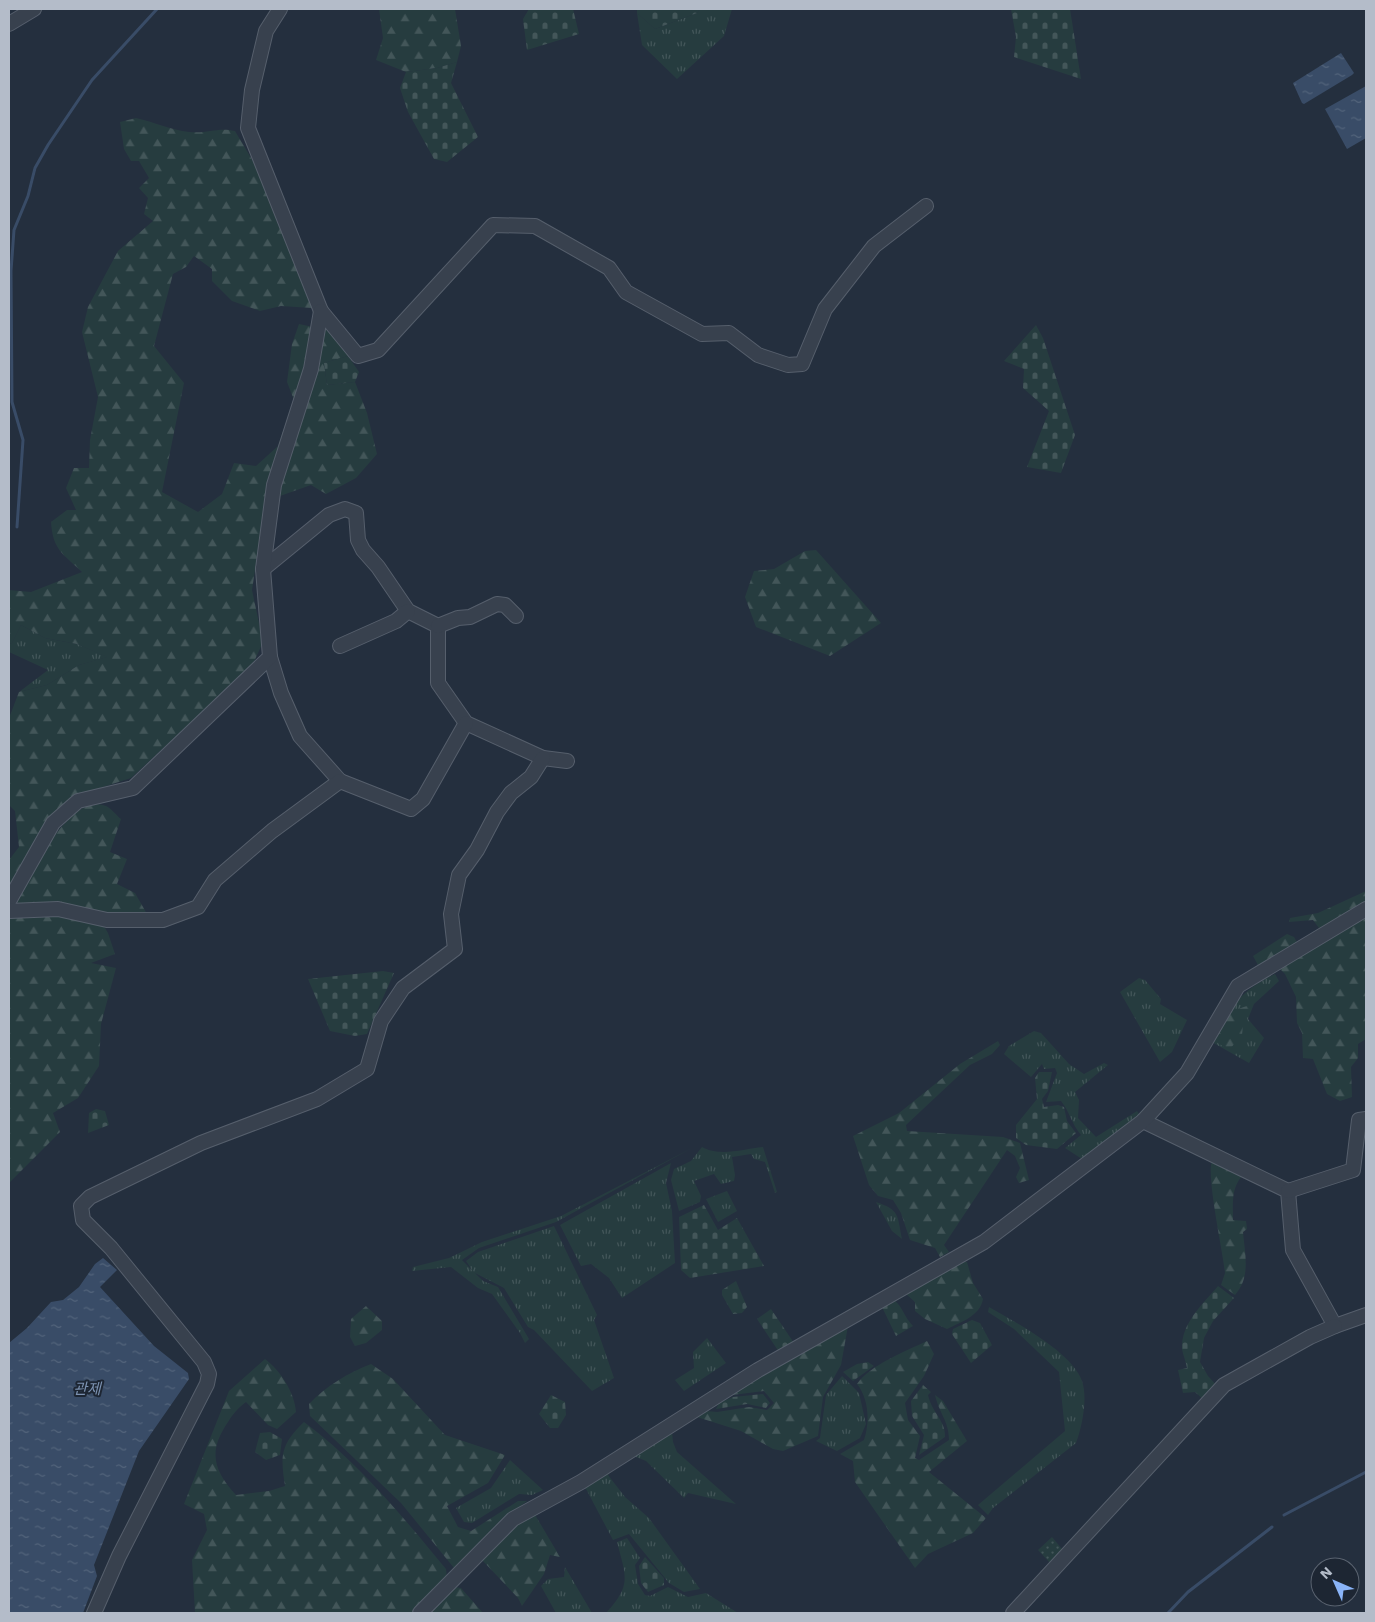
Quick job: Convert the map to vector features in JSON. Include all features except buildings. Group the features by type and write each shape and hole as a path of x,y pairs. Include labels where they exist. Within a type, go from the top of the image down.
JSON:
{"street":[{"path":"9,24 34,9"},
{"path":"280,9 266,30 252,90 248,128 320,311 358,356 378,350 492,225 535,226 609,268 626,292 702,334 729,333 758,355 788,365 802,364 825,309 874,246 926,206"},
{"path":"320,311 311,369 274,485 263,569 270,657 281,693 300,736 340,781 411,809 423,799 466,723"},
{"path":"263,569 329,515 346,509 356,513 358,540 363,550 378,566 408,611 438,626 458,618 470,617 497,604 505,605 516,616"},
{"path":"340,646 396,621 408,611"},
{"path":"438,626 438,683 466,723 543,758 567,760"},
{"path":"9,901 53,823 78,801 133,788 270,657"},
{"path":"94,1613 119,1556 207,1384 209,1374 204,1362 173,1324 110,1248 83,1220 81,1206 90,1197 201,1143 317,1099 367,1069 382,1021 403,988 456,950 452,914 459,875 477,850 497,812 511,793 531,777 543,758"},
{"path":"9,911 58,908 107,920 163,920 198,907 216,880 272,832 340,781"},
{"path":"420,1613 513,1519 581,1482 758,1370 984,1242 1143,1121 1187,1073 1238,986 1366,909"},
{"path":"1143,1121 1288,1191 1353,1170 1359,1120 1366,1119"},
{"path":"1288,1191 1293,1250 1335,1326"},
{"path":"1013,1613 1224,1385 1310,1337 1366,1315"}],"green space":[{"path":"379,9 455,9 461,46 457,62 437,68 406,72 376,60 383,38"},
{"path":"529,9 573,9 579,34 527,50 523,19"},
{"path":"637,9 700,9 697,13 655,29 637,13"},
{"path":"700,9 732,9 724,36 677,79 642,45 637,13 655,29 697,13"},
{"path":"1011,9 1070,9 1081,79 1014,57 1016,37"},
{"path":"457,62 451,83 478,137 447,162 434,159 408,112 400,88 406,72 437,68"},
{"path":"136,118 189,132 235,131 260,173 312,308 281,306 260,311 232,301 212,281 212,269 194,256 186,267 173,274 154,346 184,383 162,492 198,512 222,494 234,463 256,466 278,446 294,400 287,382 292,344 299,324 332,331 348,356 324,363 327,385 355,382 367,413 377,454 356,478 326,494 311,485 280,496 274,470 260,537 252,590 263,642 252,666 131,778 72,797 46,826 50,841 67,821 81,809 97,804 110,808 121,819 110,852 127,859 117,884 135,893 147,914 96,913 108,933 115,954 91,963 116,968 101,1024 99,1066 78,1098 53,1113 60,1132 9,1183 9,860 19,847 15,811 9,805 9,718 19,692 47,685 79,665 107,657 77,644 45,638 21,625 12,643 9,644 9,590 31,592 82,572 56,545 51,522 67,510 76,510 66,488 74,468 89,468 90,440 98,397 82,332 88,307 118,251 153,221 144,214 148,198 139,188 149,178 139,161 131,161 124,149 120,122"},
{"path":"1036,325 1043,338 1075,435 1061,473 1027,467 1049,411 1023,388 1024,369 1004,361"},
{"path":"348,356 359,372 355,382 327,385 324,363"},
{"path":"816,550 881,623 830,656 756,627 745,597 754,571 774,569 805,551"},
{"path":"21,625 45,638 77,644 108,657 79,665 47,685 19,692 48,670 9,652 9,644 12,643"},
{"path":"1366,891 1366,904 1322,932 1313,920 1289,922 1290,918 1318,913"},
{"path":"1366,917 1366,1039 1358,1044 1358,1058 1351,1067 1352,1097 1340,1101 1327,1094 1313,1059 1303,1058 1302,1033 1297,1023 1296,997 1285,974 1280,969"},
{"path":"1287,934 1294,937 1298,944 1258,965 1253,956"},
{"path":"383,971 394,973 367,1034 355,1036 330,1031 308,979"},
{"path":"1275,974 1279,981 1254,1004 1248,1019 1264,1038 1249,1063 1210,1041 1236,1002 1252,987"},
{"path":"1139,978 1145,980 1161,999 1160,1004 1187,1020 1172,1052 1160,1062 1120,992"},
{"path":"1247,1006 1250,1009 1243,1025 1242,1035 1229,1050 1213,1040 1222,1022 1229,1014"},
{"path":"1034,1031 1041,1033 1069,1064 1084,1074 1104,1063 1108,1065 1075,1092 1079,1100 1078,1118 1096,1137 1137,1111 1139,1114 1082,1159 1065,1148 1081,1135 1064,1105 1061,1101 1046,1102 1057,1073 1055,1068 1044,1069 1042,1064 1031,1077 1004,1054 1009,1046"},
{"path":"998,1041 1000,1045 992,1054 970,1065 906,1125 907,1131 1003,1137 1020,1143 1029,1180 1019,1183 1016,1177 1020,1168 1015,1156 1007,1150 944,1245 949,1252 940,1257 935,1248 910,1240 901,1213 893,1200 878,1196 869,1185 853,1136 899,1113 960,1064"},
{"path":"1039,1072 1052,1072 1048,1091 1042,1099 1044,1107 1058,1105 1064,1107 1067,1121 1076,1133 1057,1149 1026,1145 1016,1138 1016,1125 1037,1099 1035,1078"},
{"path":"96,1109 105,1111 109,1125 88,1133 89,1113"},
{"path":"702,1147 716,1152 724,1152 763,1147 777,1192 775,1193 765,1162 754,1159 751,1154 732,1157 734,1181 721,1184 714,1174 694,1181 701,1196 700,1202 679,1211 671,1180 674,1169 691,1161"},
{"path":"692,1148 556,1222 479,1248 462,1260 472,1270 466,1261 478,1252 554,1226 597,1315 594,1320 614,1378 592,1391 534,1330 528,1327 504,1288 475,1273 483,1281 498,1287 529,1339 525,1343 492,1294 478,1288 451,1267 412,1271 413,1267 449,1258 482,1242 561,1216"},
{"path":"1212,1161 1242,1176 1234,1191 1233,1220 1246,1221 1247,1229 1243,1232 1246,1265 1243,1281 1235,1295 1221,1285 1225,1273 1211,1181"},
{"path":"671,1163 666,1183 672,1211 675,1263 622,1298 609,1278 591,1264 581,1266 560,1225"},
{"path":"727,1191 737,1211 718,1222 706,1199"},
{"path":"876,1202 889,1208 896,1214 902,1239 892,1231"},
{"path":"704,1205 718,1230 737,1218 764,1266 690,1278 681,1270 679,1217"},
{"path":"961,1262 967,1262 973,1283 983,1299 974,1314 947,1329 925,1319 915,1311 915,1302 906,1294"},
{"path":"736,1281 747,1307 742,1313 733,1314 722,1295 722,1290"},
{"path":"1218,1286 1234,1298 1213,1321 1204,1338 1200,1362 1208,1376 1218,1387 1205,1401 1195,1392 1183,1393 1178,1370 1187,1368 1182,1349 1185,1331 1189,1322"},
{"path":"894,1300 913,1326 896,1336 882,1307"},
{"path":"366,1306 382,1321 382,1330 366,1343 355,1346 350,1337 351,1319"},
{"path":"989,1307 1042,1339 1067,1359 1082,1381 1084,1404 1076,1443 993,1508 988,1515 978,1505 1065,1431 1059,1372 1014,1329 988,1312"},
{"path":"771,1309 794,1343 779,1352 757,1319"},
{"path":"972,1320 980,1323 992,1345 971,1363 952,1334 953,1329"},
{"path":"848,1326 841,1365 823,1397 818,1436 783,1451 773,1449 741,1431 697,1417 707,1411 717,1412 749,1407 767,1410 774,1403 764,1391 732,1395 714,1402"},
{"path":"707,1338 726,1363 684,1391 675,1380 694,1368 693,1352"},
{"path":"927,1341 934,1354 924,1376 905,1403 908,1420 920,1436 915,1458 919,1460 949,1440 946,1422 935,1395 943,1401 967,1441 929,1472 986,1518 973,1533 928,1554 915,1568 855,1482 853,1461 840,1454 864,1440 866,1433 868,1418 866,1404 857,1384 879,1365"},
{"path":"265,1359 286,1382 293,1397 296,1412 277,1429 268,1425 246,1402 228,1422 218,1442 216,1460 222,1477 236,1495 269,1491 285,1486 284,1451 291,1437 304,1422 324,1437 361,1472 397,1510 446,1569 447,1578 412,1613 195,1613 192,1560 207,1530 204,1514 184,1504 229,1391"},
{"path":"868,1362 874,1366 853,1381 843,1372 857,1364"},
{"path":"371,1364 393,1379 445,1435 505,1455 488,1483 447,1506 458,1527 471,1531 518,1501 527,1501 499,1522 454,1568 401,1503 310,1416 309,1404 323,1391 346,1376"},
{"path":"842,1376 859,1393 866,1424 860,1438 837,1451 816,1441 820,1438 826,1395"},
{"path":"923,1385 931,1392 928,1395 932,1407 941,1421 945,1437 919,1455 924,1435 912,1416 911,1401"},
{"path":"763,1394 770,1403 766,1408 747,1404 716,1409 719,1403 733,1397"},
{"path":"551,1395 565,1402 566,1415 558,1428 550,1428 539,1414"},
{"path":"270,1432 282,1439 280,1455 266,1460 255,1452 260,1433"},
{"path":"672,1432 677,1452 736,1504 688,1493 684,1498 646,1461 634,1456"},
{"path":"510,1460 543,1490 532,1495 519,1494 472,1523 464,1522 456,1508 491,1488"},
{"path":"614,1468 608,1475 625,1497 649,1518 700,1589 684,1592 669,1583 629,1534 613,1540 585,1487"},
{"path":"534,1513 560,1557 550,1555 544,1574 522,1606 518,1598 481,1559 516,1522"},
{"path":"1052,1537 1062,1549 1050,1563 1038,1550"},
{"path":"627,1538 640,1558 635,1565 638,1584 645,1595 650,1596 668,1587 688,1597 706,1593 738,1613 606,1613 620,1595 625,1580 617,1542"},
{"path":"645,1557 664,1578 664,1585 648,1592 641,1583 639,1566"},
{"path":"565,1567 592,1613 556,1613 541,1586 548,1579 564,1577"},
{"path":"455,1587 461,1588 483,1613 431,1613"}],"water":[{"path":"1341,53 1354,73 1304,104 1302,103 1293,83"},
{"path":"1366,86 1366,138 1347,149 1325,109"},
{"name":"관제","path":"103,1258 117,1270 100,1287 154,1346 188,1373 189,1379 139,1451 94,1565 97,1576 83,1613 9,1613 9,1343 27,1328 51,1302 63,1300 79,1287 95,1264"}],"waterway":[{"path":"17,527 23,440 12,402 11,271 14,230 28,196 35,168 48,145 92,80 157,9"},
{"path":"1284,1515 1366,1472"},
{"path":"1168,1613 1188,1592 1272,1527"}]}
